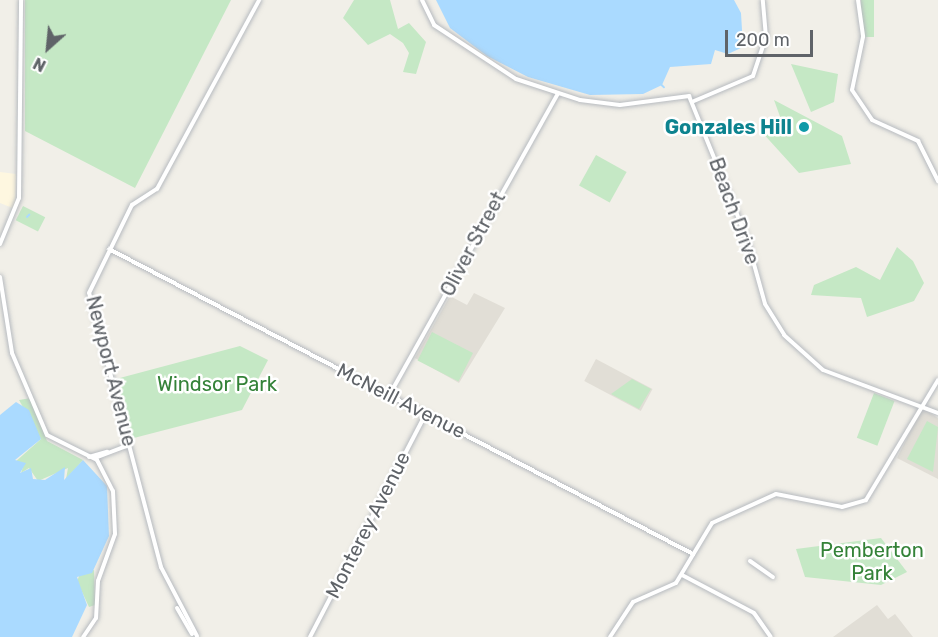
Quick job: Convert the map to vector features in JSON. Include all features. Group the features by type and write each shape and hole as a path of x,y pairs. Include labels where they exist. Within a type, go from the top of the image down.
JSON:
{"street":[{"path":"0,244 19,198 21,0"},
{"name":"Newport Avenue","path":"197,637 175,601 89,298 109,249 132,205 156,189 259,0"},
{"path":"422,0 428,18 456,44 516,79 558,94 620,105 682,94 694,101 753,76 765,47 764,0"},
{"path":"858,0 863,37 852,90 872,120 912,136 925,150 938,181"},
{"name":"Oliver Street","path":"390,394 558,94"},
{"name":"Beach Drive","path":"694,101 765,303 789,340 826,371 920,404 938,413"},
{"name":"McNeill Avenue","path":"109,249 693,554"},
{"path":"0,277 12,353 47,435 92,458 102,466 114,496 115,534 98,581 96,618 83,637"},
{"path":"610,637 633,602 673,586 682,575 712,523 776,494 842,507 860,504 886,472 920,404 938,380"},
{"name":"Monterey Avenue","path":"310,637 426,413"},
{"path":"92,458 129,445"},
{"path":"102,466 108,452"},
{"path":"750,561 773,577"},
{"path":"682,575 754,613 771,637"},
{"path":"175,601 190,632 197,637"}],"shaded area":[{"path":"0,172 16,174 15,209 0,203"},
{"path":"474,293 505,308 459,383 415,358 450,296 467,305"},
{"path":"596,359 653,389 641,411 584,381"},
{"path":"922,408 938,418 938,479 897,458"},
{"path":"877,605 888,619 895,614 913,637 833,637"}],"green space":[{"path":"25,0 231,0 135,188 25,131"},
{"path":"354,0 390,0 398,29 409,23 426,42 416,74 403,72 409,53 403,43 390,34 368,45 343,18"},
{"path":"861,0 874,0 874,37 861,37"},
{"path":"791,64 838,74 834,102 811,112"},
{"path":"774,100 842,136 851,164 799,173 760,130 782,122"},
{"path":"596,155 627,172 610,203 579,186"},
{"path":"23,206 45,217 38,232 16,220"},
{"path":"897,247 913,261 924,283 914,301 867,317 861,298 811,295 814,285 856,267 880,280"},
{"path":"432,332 473,353 458,381 417,361"},
{"name":"Windsor Park","path":"240,346 268,360 242,410 130,439 116,379"},
{"path":"632,379 651,389 639,409 611,394"},
{"path":"874,393 895,401 877,446 857,438"},
{"path":"31,398 47,441 83,460 66,479 68,468 38,481 29,468 21,473 23,467 14,463 41,439 19,400"},
{"path":"927,421 938,427 933,472 907,459"},
{"name":"Pemberton Park","path":"881,538 907,572 881,585 805,577 796,549"},
{"path":"94,570 95,605 89,607 77,581 80,574"}],"water":[{"path":"436,0 734,0 741,13 743,47 728,54 715,50 711,64 670,67 662,85 643,94 590,95 528,77 487,56 450,28"},
{"path":"16,402 29,410 41,439 15,460 26,463 20,473 31,468 33,479 45,480 65,467 64,480 83,460 107,486 109,536 92,573 77,577 87,605 72,637 0,637 0,415"}],"place":[{"name":"Gonzales Hill","path":"804,127"}]}
